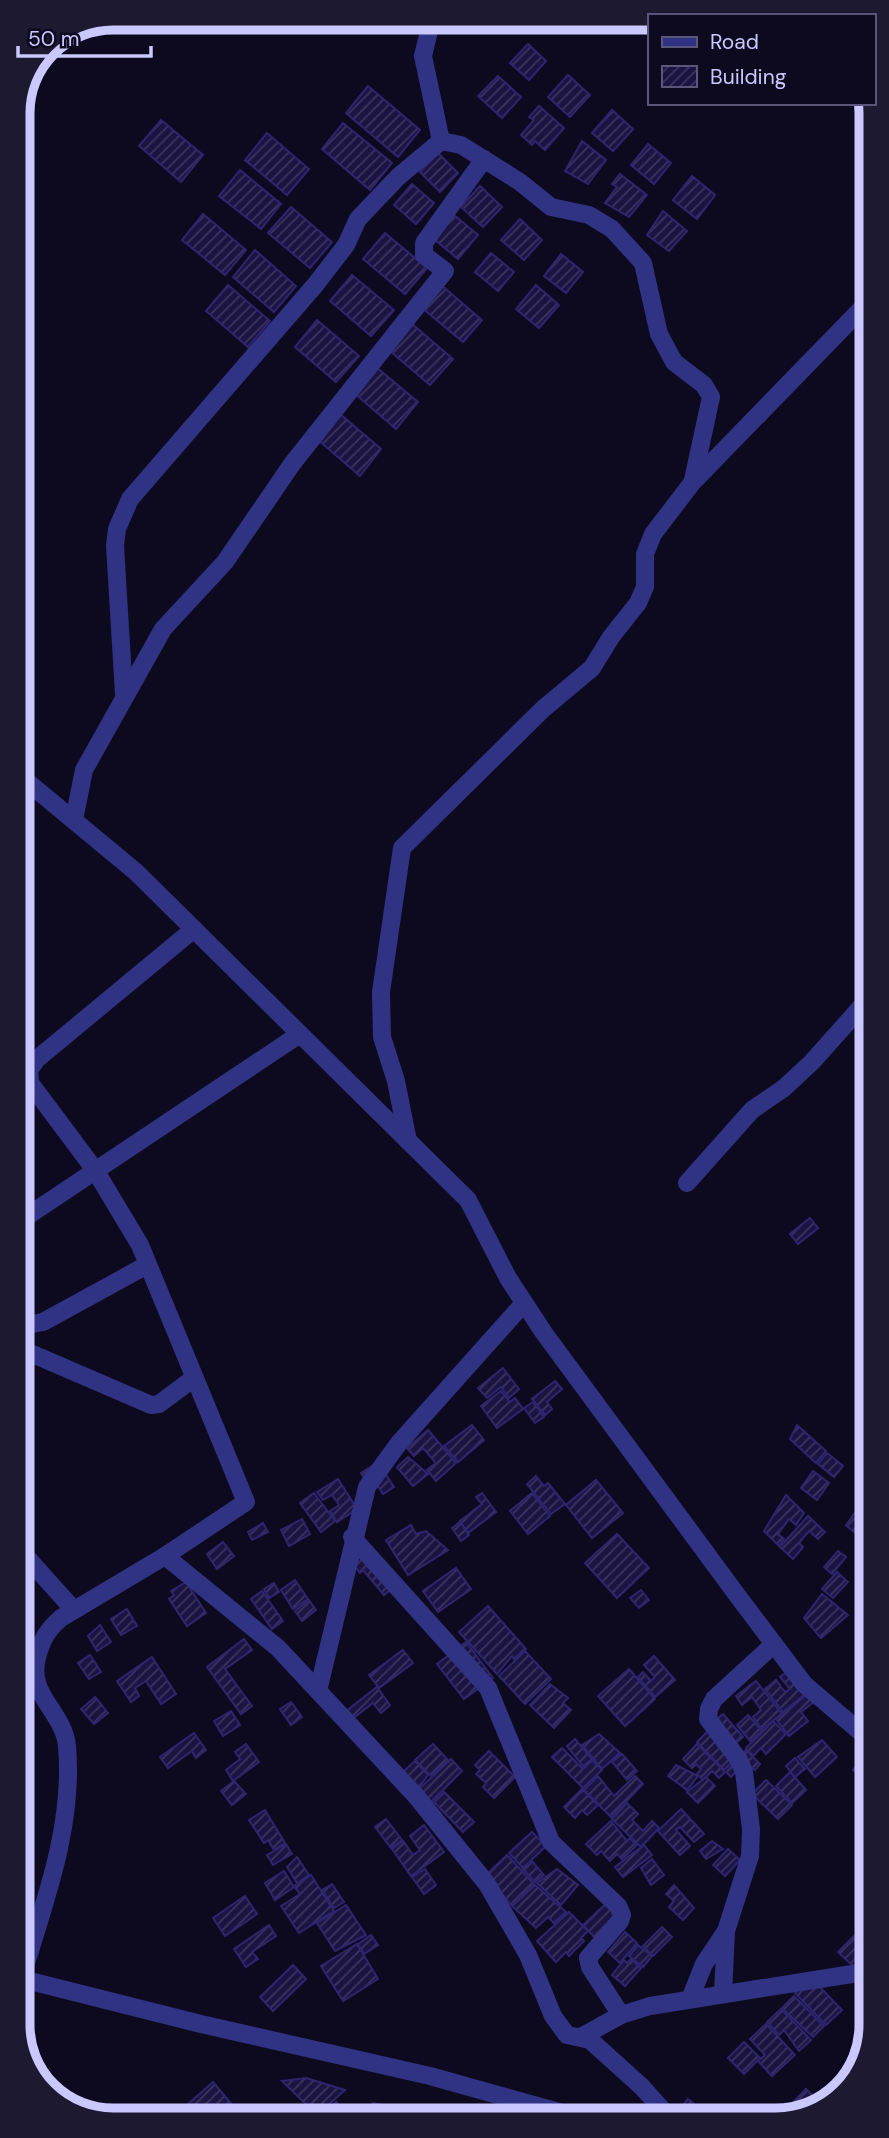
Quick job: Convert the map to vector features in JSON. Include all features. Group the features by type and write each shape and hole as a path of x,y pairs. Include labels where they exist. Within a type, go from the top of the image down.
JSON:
{"street":[{"path":"429,30 424,56 441,141"},
{"path":"441,141 461,145 551,207 589,215 612,229 643,262 659,334 667,351 674,362 704,385 711,397 692,483"},
{"path":"124,694 115,546 117,528 130,499 324,274 345,245 358,219 398,177 441,141"},
{"path":"74,820 84,770 124,694 163,629 225,562 292,464 442,277 445,271 424,255 424,243 484,159"},
{"path":"408,1141 397,1081 382,1037 387,937 402,848 543,709 592,668 611,637 638,603 645,587 645,554 653,534 692,483 859,311"},
{"path":"30,784 136,872 468,1200 524,1303 774,1644 804,1684 859,1731"},
{"path":"30,1069 37,1059 194,929"},
{"path":"687,1183 752,1110 803,1071 859,1009"},
{"path":"30,1214 300,1034"},
{"path":"30,1083 95,1170 139,1245 246,1502 164,1556 74,1610 47,1630 34,1670 34,1680 66,1739 66,1821 30,1949"},
{"path":"30,1324 43,1322 147,1265"},
{"path":"318,1691 352,1537 367,1487 399,1443 524,1303"},
{"path":"30,1353 151,1405 159,1404 194,1378"},
{"path":"352,1537 488,1688 551,1842 618,1906 622,1915 620,1921 588,1958 590,1967 621,2015"},
{"path":"164,1556 278,1648 416,1796 487,1884 528,1955 553,2016 567,2035 590,2040 642,2087 661,2108"},
{"path":"30,1561 74,1610"},
{"path":"723,1994 726,1931 750,1856 751,1829 744,1772 739,1760 708,1719 709,1709 715,1699 774,1644"},
{"path":"690,1999 704,1964 726,1931"},
{"path":"581,2037 621,2015 690,1999 859,1973"},
{"path":"30,1979 201,2024 430,2076 545,2108"}],"building":[{"path":"528,44 546,61 529,80 510,63"},
{"path":"568,75 590,95 570,117 548,97"},
{"path":"498,76 521,97 502,118 478,96"},
{"path":"368,86 420,130 398,157 346,113"},
{"path":"539,106 564,128 545,150 535,141 532,145 521,135 534,120 529,117"},
{"path":"612,110 633,129 613,151 592,133"},
{"path":"161,120 203,155 181,182 139,146"},
{"path":"343,123 392,163 370,190 322,149"},
{"path":"267,133 309,169 287,195 245,160"},
{"path":"582,141 606,160 588,184 565,171"},
{"path":"648,144 671,163 654,184 631,165"},
{"path":"438,153 458,173 440,192 420,172"},
{"path":"240,170 281,204 261,229 219,196"},
{"path":"620,174 647,195 629,217 605,203 617,187 612,184"},
{"path":"692,176 715,195 697,219 673,200"},
{"path":"412,184 434,203 416,224 394,205"},
{"path":"480,186 502,207 483,227 461,207"},
{"path":"291,207 332,242 310,268 268,233"},
{"path":"663,211 687,231 669,251 647,235"},
{"path":"203,214 246,250 225,275 182,240"},
{"path":"454,215 478,235 458,259 434,239"},
{"path":"520,219 542,240 524,260 501,240"},
{"path":"385,233 427,268 405,294 363,259"},
{"path":"255,250 296,286 274,312 233,277"},
{"path":"491,253 514,272 498,291 475,272"},
{"path":"561,254 583,272 566,293 544,276"},
{"path":"352,275 394,310 371,336 330,301"},
{"path":"440,284 482,320 463,342 421,307"},
{"path":"228,285 270,321 248,347 206,311"},
{"path":"536,285 559,305 539,328 516,309"},
{"path":"317,320 359,356 336,382 295,347"},
{"path":"411,323 453,359 430,385 389,350"},
{"path":"376,367 418,402 396,429 354,393"},
{"path":"340,414 381,449 360,476 318,440"},
{"path":"810,1218 818,1228 798,1244 790,1234"},
{"path":"503,1368 519,1389 509,1398 501,1387 487,1398 478,1388"},
{"path":"555,1381 562,1389 547,1402 552,1409 545,1415 532,1399"},
{"path":"501,1391 510,1402 515,1398 523,1409 497,1428 481,1406"},
{"path":"533,1402 544,1417 535,1423 524,1408"},
{"path":"472,1425 484,1440 458,1462 444,1446"},
{"path":"797,1425 826,1451 816,1463 790,1439"},
{"path":"428,1430 456,1463 436,1481 427,1470 436,1463 423,1448 414,1456 407,1448"},
{"path":"827,1453 843,1466 834,1477 818,1464"},
{"path":"408,1457 428,1474 413,1486 397,1467"},
{"path":"378,1462 394,1487 383,1494 372,1477 366,1481 361,1473"},
{"path":"813,1471 829,1483 817,1500 801,1488"},
{"path":"536,1476 544,1486 548,1483 565,1504 551,1514 527,1484"},
{"path":"338,1479 357,1509 337,1522 330,1511 339,1505 332,1495 323,1500 317,1492"},
{"path":"596,1480 623,1513 592,1538 566,1505"},
{"path":"314,1493 335,1521 321,1532 300,1503"},
{"path":"482,1493 496,1512 468,1533 460,1521 482,1504 476,1497"},
{"path":"532,1493 550,1516 528,1534 510,1511"},
{"path":"786,1495 804,1513 796,1525 789,1519 778,1534 784,1539 779,1546 764,1531"},
{"path":"859,1507 859,1525 854,1532 846,1525"},
{"path":"808,1516 825,1532 818,1539 809,1531 799,1543 803,1547 793,1559 780,1547"},
{"path":"302,1519 310,1534 289,1546 281,1530"},
{"path":"460,1522 469,1535 461,1541 452,1528"},
{"path":"263,1523 268,1532 252,1540 248,1532"},
{"path":"411,1525 416,1534 426,1531 448,1550 408,1575 386,1540"},
{"path":"617,1534 649,1568 617,1598 585,1563"},
{"path":"223,1542 234,1556 217,1569 207,1554"},
{"path":"838,1551 846,1557 832,1574 824,1567"},
{"path":"366,1552 395,1586 384,1595 363,1570 360,1573 353,1563"},
{"path":"456,1568 471,1589 438,1612 423,1591"},
{"path":"837,1572 848,1582 833,1598 822,1589"},
{"path":"295,1580 308,1599 293,1609 281,1590"},
{"path":"186,1582 206,1613 187,1626 169,1599 174,1595 171,1591"},
{"path":"274,1583 279,1592 269,1598 264,1589"},
{"path":"641,1590 649,1600 639,1608 630,1598"},
{"path":"262,1591 283,1621 272,1629 251,1599"},
{"path":"822,1594 848,1615 821,1638 804,1618"},
{"path":"309,1600 316,1610 302,1621 295,1611"},
{"path":"488,1606 526,1649 514,1659 512,1656 497,1674 459,1632"},
{"path":"127,1609 137,1626 121,1635 111,1619"},
{"path":"100,1625 111,1642 97,1651 88,1636"},
{"path":"244,1639 252,1650 225,1669 252,1706 241,1714 207,1667"},
{"path":"466,1642 493,1678 464,1699 437,1664"},
{"path":"403,1650 413,1663 379,1688 369,1675"},
{"path":"525,1651 551,1679 525,1704 499,1676"},
{"path":"90,1655 101,1672 89,1679 78,1663"},
{"path":"654,1656 675,1680 655,1697 638,1677 643,1672 651,1681 655,1677 644,1665"},
{"path":"152,1657 176,1694 161,1704 146,1681 135,1688 139,1696 131,1702 117,1681"},
{"path":"629,1669 655,1699 625,1726 598,1696"},
{"path":"791,1669 808,1692 783,1712 765,1689 776,1680 785,1692 790,1689 780,1677"},
{"path":"756,1681 782,1714 762,1729 753,1717 761,1710 752,1697 742,1705 736,1696"},
{"path":"550,1684 568,1698 563,1703 571,1710 554,1728 530,1705"},
{"path":"377,1687 390,1705 381,1713 373,1703 351,1720 345,1712"},
{"path":"809,1693 815,1701 801,1712 808,1721 789,1736 776,1719"},
{"path":"95,1697 108,1713 94,1724 81,1709"},
{"path":"291,1702 302,1717 291,1725 280,1709"},
{"path":"231,1711 240,1725 223,1736 214,1721"},
{"path":"723,1714 743,1737 729,1749 709,1725"},
{"path":"748,1715 762,1731 750,1741 737,1725"},
{"path":"773,1721 786,1734 766,1754 761,1748 753,1756 746,1748"},
{"path":"708,1731 735,1759 724,1770 697,1742"},
{"path":"194,1733 206,1750 196,1758 192,1751 168,1768 160,1757"},
{"path":"599,1734 620,1753 602,1769 582,1745"},
{"path":"575,1739 592,1759 583,1766 567,1746"},
{"path":"822,1740 837,1757 815,1777 798,1757"},
{"path":"246,1744 259,1762 233,1781 226,1770 240,1759 235,1752"},
{"path":"433,1744 448,1760 431,1776 415,1760"},
{"path":"697,1744 725,1772 719,1778 712,1771 703,1780 697,1774 701,1769 696,1764 692,1768 683,1759"},
{"path":"562,1748 583,1769 592,1760 602,1770 583,1788 552,1757"},
{"path":"746,1750 760,1764 755,1770 745,1762 731,1777 726,1772"},
{"path":"489,1751 515,1777 494,1798 483,1787 486,1783 476,1774 480,1770 475,1765"},
{"path":"622,1754 637,1771 627,1780 612,1762"},
{"path":"795,1758 805,1769 795,1777 786,1766"},
{"path":"451,1759 462,1771 430,1803 418,1790"},
{"path":"415,1761 428,1775 418,1789 402,1773"},
{"path":"859,1762 859,1775 853,1770"},
{"path":"676,1765 698,1776 687,1790 668,1776"},
{"path":"790,1772 806,1790 792,1803 776,1786"},
{"path":"598,1776 614,1796 635,1776 643,1784 611,1817 584,1790"},
{"path":"706,1777 715,1786 698,1803 687,1792"},
{"path":"766,1780 792,1805 778,1819 752,1794"},
{"path":"234,1781 246,1794 232,1805 221,1791"},
{"path":"582,1789 598,1805 587,1815 582,1810 575,1818 564,1807"},
{"path":"444,1792 474,1822 463,1832 434,1802"},
{"path":"627,1803 638,1814 632,1820 643,1831 652,1821 659,1828 641,1847 612,1819"},
{"path":"681,1809 704,1834 694,1842 680,1827 676,1830 690,1846 680,1855 658,1831"},
{"path":"265,1810 285,1843 274,1850 268,1840 264,1843 249,1820"},
{"path":"386,1819 402,1840 391,1848 375,1827"},
{"path":"611,1821 627,1841 630,1838 637,1845 622,1859 617,1854 610,1861 601,1851 597,1855 586,1844"},
{"path":"424,1825 444,1852 411,1876 392,1849 403,1841 413,1855 420,1850 410,1836"},
{"path":"532,1832 546,1846 523,1868 509,1853"},
{"path":"712,1841 723,1849 706,1859 700,1851"},
{"path":"286,1844 292,1854 273,1865 267,1855"},
{"path":"644,1845 652,1855 623,1877 615,1867"},
{"path":"728,1849 740,1860 725,1876 713,1865"},
{"path":"507,1855 534,1884 512,1906 486,1875"},
{"path":"297,1857 309,1875 297,1883 287,1867"},
{"path":"652,1859 664,1875 651,1885 641,1868"},
{"path":"532,1861 544,1875 535,1882 523,1869"},
{"path":"425,1869 436,1885 424,1894 412,1877"},
{"path":"557,1869 578,1885 561,1905 537,1883"},
{"path":"284,1871 294,1887 275,1900 265,1883"},
{"path":"311,1875 334,1911 299,1933 281,1906 300,1894 294,1886"},
{"path":"332,1884 344,1902 334,1908 322,1890"},
{"path":"535,1885 566,1912 554,1923 548,1917 536,1928 512,1906"},
{"path":"674,1885 694,1908 683,1920 669,1907 674,1901 666,1894"},
{"path":"245,1896 257,1914 225,1936 213,1918"},
{"path":"610,1900 623,1916 597,1940 583,1925"},
{"path":"346,1905 366,1935 335,1951 317,1923"},
{"path":"569,1912 588,1931 581,1938 584,1941 569,1956 566,1952 556,1962 537,1941"},
{"path":"269,1925 276,1936 252,1952 258,1959 246,1967 234,1949"},
{"path":"662,1927 672,1937 653,1956 643,1946"},
{"path":"625,1932 637,1943 620,1963 608,1952"},
{"path":"856,1934 859,1937 859,1972 838,1952"},
{"path":"371,1935 378,1945 364,1954 358,1944"},
{"path":"357,1944 378,1979 343,2001 321,1966"},
{"path":"638,1945 652,1956 643,1967 629,1956"},
{"path":"631,1959 641,1968 625,1986 612,1975 624,1960 627,1963"},
{"path":"293,1965 306,1979 273,2011 260,1997"},
{"path":"811,1978 842,2010 826,2025 795,1993"},
{"path":"794,1996 824,2026 813,2037 782,2008"},
{"path":"781,2009 811,2040 799,2051 784,2030 779,2035 767,2022"},
{"path":"766,2024 795,2055 772,2076 758,2061 765,2055 750,2039"},
{"path":"744,2042 760,2058 744,2074 728,2058"},
{"path":"306,2078 345,2090 325,2108 310,2108 282,2081"},
{"path":"213,2082 233,2106 191,2108 188,2104"},
{"path":"806,2089 815,2098 803,2104 789,2107"},
{"path":"688,2099 698,2107 697,2108 680,2108"},
{"path":"336,2102 342,2108 330,2108"},
{"path":"373,2103 396,2108 372,2108"}]}
